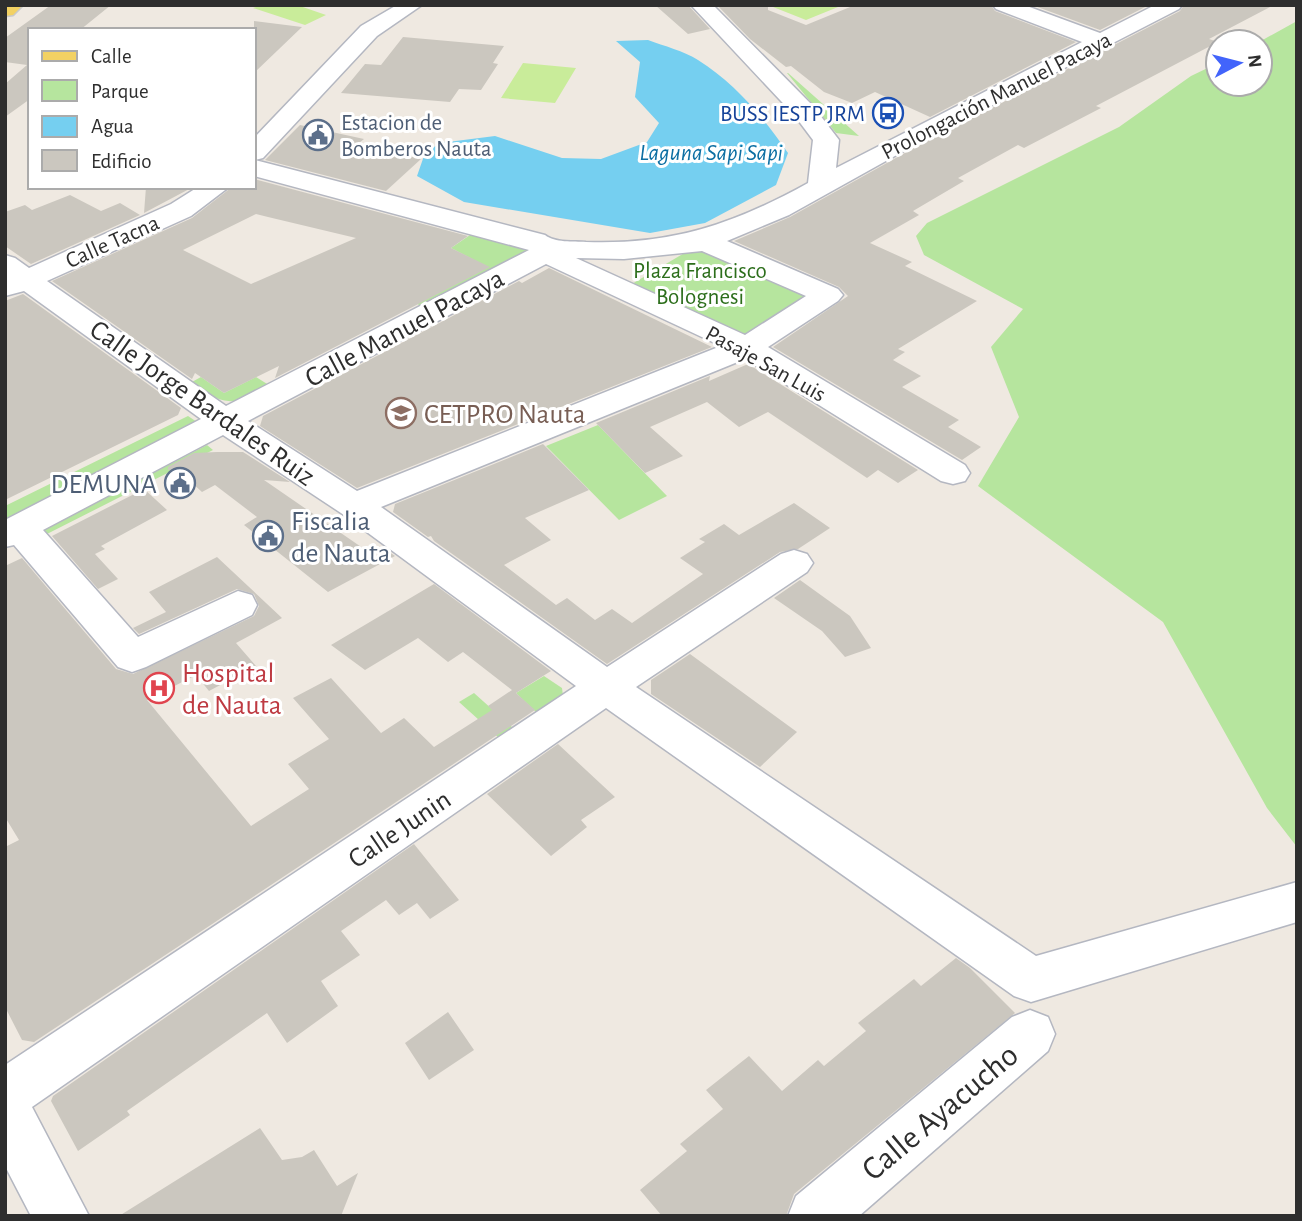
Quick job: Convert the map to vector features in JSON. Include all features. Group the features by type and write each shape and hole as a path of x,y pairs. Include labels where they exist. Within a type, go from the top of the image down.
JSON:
{"main road":[{"path":"5,10 13,5"}],"street":[{"path":"256,151 369,31 412,5"},
{"path":"701,5 804,111 826,140 821,186"},
{"path":"1003,5 1101,41"},
{"name":"Prolongación Manuel Pacaya","path":"821,186 892,147 1172,5"},
{"path":"826,140 892,147"},
{"name":"Pasaje San Luis","path":"256,169 528,238 550,250 561,262 747,347 953,472"},
{"name":"Calle Manuel Pacaya","path":"13,531 550,250 640,249 701,240 758,219 821,186"},
{"name":"Calle Tacna","path":"13,277 181,210 213,189"},
{"path":"354,505 747,347 828,295 701,240 614,287"},
{"name":"Calle Jorge Bardales Ruiz","path":"13,277 354,505 606,687 1031,980 1297,902"},
{"path":"13,531 132,657 238,605"},
{"name":"Calle Junin","path":"5,1095 606,687 794,563"},
{"name":"Calle Ayacucho","path":"822,1214 1030,1034"},
{"path":"5,1111 61,1216"}],"green space":[{"path":"261,5 297,5 326,15 305,25 253,8"},
{"path":"768,5 843,5 806,20"},
{"path":"1297,21 1297,847 1267,808 1163,622 978,486 1019,417 991,347 1023,309 924,255 916,236 927,223 1119,127 1204,70 1204,98 1274,98 1274,34"},
{"path":"523,63 576,68 555,103 501,98"},
{"path":"788,73 859,136 836,133"},
{"path":"473,233 531,248 532,256 428,311 410,299 480,263 451,248"},
{"name":"Plaza Francisco Bolognesi","path":"698,245 813,297 749,343 625,288"},
{"path":"201,377 224,393 256,377 272,387 238,400 222,400 190,383"},
{"path":"188,416 200,424 5,522 5,506"},
{"path":"598,425 667,496 619,520 546,446"},
{"path":"207,445 213,450 43,536 39,532"},
{"path":"544,676 562,688 563,696 537,713 516,693"},
{"path":"474,693 513,728 499,738 459,702"}],"water":[{"name":"Laguna Sapi Sapi","path":"648,40 680,51 712,69 759,114 788,153 776,185 705,223 650,233 464,202 417,176 425,153 440,143 495,136 562,158 601,159 647,142 659,123 635,97 640,62 616,41"}],"building":[{"path":"51,5 111,5 82,28 28,28 28,100 5,117 5,84 27,65 5,62 5,38"},
{"path":"655,5 688,5 710,29 688,34"},
{"path":"717,5 768,5 768,10 806,25 855,5 991,5 995,11 1076,42 930,117 875,92 852,103 824,92 750,39"},
{"path":"1032,5 1149,5 1100,30"},
{"path":"1184,5 1274,5 1230,28 1204,28 1204,49 1096,106 1101,108 1024,148 1018,145 958,178 964,181 913,211 919,215 870,243 912,262 905,266 977,301 898,349 905,352 893,360 921,376 902,387 959,420 948,427 981,447 962,460 773,347 848,296 839,287 734,241 790,217 912,149 1180,11"},
{"path":"254,21 302,27 256,71"},
{"path":"403,37 504,46 493,63 498,64 481,90 459,89 450,102 341,93 365,64 381,65"},
{"path":"300,125 364,139 359,143 421,159 386,191 265,160"},
{"path":"256,180 468,236 451,248 490,267 275,378 279,366 224,393 195,373 192,379 52,281 192,218 229,189 256,189","holes":["256,214 356,238 251,284 183,250"]},
{"path":"146,189 189,189 144,213"},
{"path":"70,195 101,211 120,203 140,215 31,264 5,246 5,212 25,205 32,210"},
{"path":"549,268 712,347 357,488 260,426 263,416 519,281 522,283"},
{"path":"23,294 181,408 178,415 5,500 5,301"},
{"path":"748,364 918,470 898,483 878,470 867,478 768,412 739,427 707,402 650,427 683,456 645,473 596,423 710,376 709,381"},
{"path":"543,444 589,490 525,518 551,540 504,565 556,605 567,598 595,620 612,609 632,623 703,574 680,558 705,542 699,539 724,524 739,535 794,503 830,528 798,549 780,552 607,664 434,541 431,536 428,537 393,512 395,504"},
{"path":"243,452 290,482 264,480 383,562 385,549 395,556 328,592 244,525 257,517 215,485 202,492 179,471 168,470 168,467 194,453"},
{"path":"144,489 167,510 101,546 105,549 95,554 118,579 98,589 52,536"},
{"path":"217,557 282,618 236,643 256,666 209,691 196,675 147,700 251,826 309,789 288,764 329,739 293,698 331,678 381,733 404,718 434,747 492,710 488,706 512,690 463,652 448,662 418,638 365,670 331,645 434,584 551,671 516,693 535,710 34,1042 22,1040 5,1007 5,847 19,840 5,817 5,566 22,558 116,669 133,674 254,616 259,606 254,594 237,589 139,634 133,628 166,612 149,592"},
{"path":"800,580 850,616 871,648 845,657 822,631 774,598"},
{"path":"690,654 797,732 760,767 651,694 651,680"},
{"path":"558,744 615,797 581,820 587,827 551,856 487,794"},
{"path":"414,844 459,900 430,919 417,903 399,915 386,900 341,931 360,955 321,981 338,1006 287,1043 267,1013 127,1111 130,1115 78,1151 51,1101 53,1096"},
{"path":"956,958 970,968 1015,1013 794,1194 786,1216 662,1216 640,1190 687,1151 680,1144 723,1109 706,1090 749,1056 782,1091 818,1060 824,1066 866,1031 858,1023 914,979 921,986"},
{"path":"448,1012 474,1050 429,1080 405,1043"},
{"path":"260,1128 282,1160 302,1157 314,1150 337,1186 358,1173 341,1216 119,1216"}],"place":[{"name":"BUSS IESTP JRM","path":"888,113"},
{"name":"Estacion de Bomberos Nauta","path":"318,135"},
{"name":"CETPRO Nauta","path":"401,413"},
{"name":"DEMUNA","path":"180,483"},
{"name":"Fiscalia de Nauta","path":"268,536"},
{"name":"Hospital de Nauta","path":"159,688"}]}
